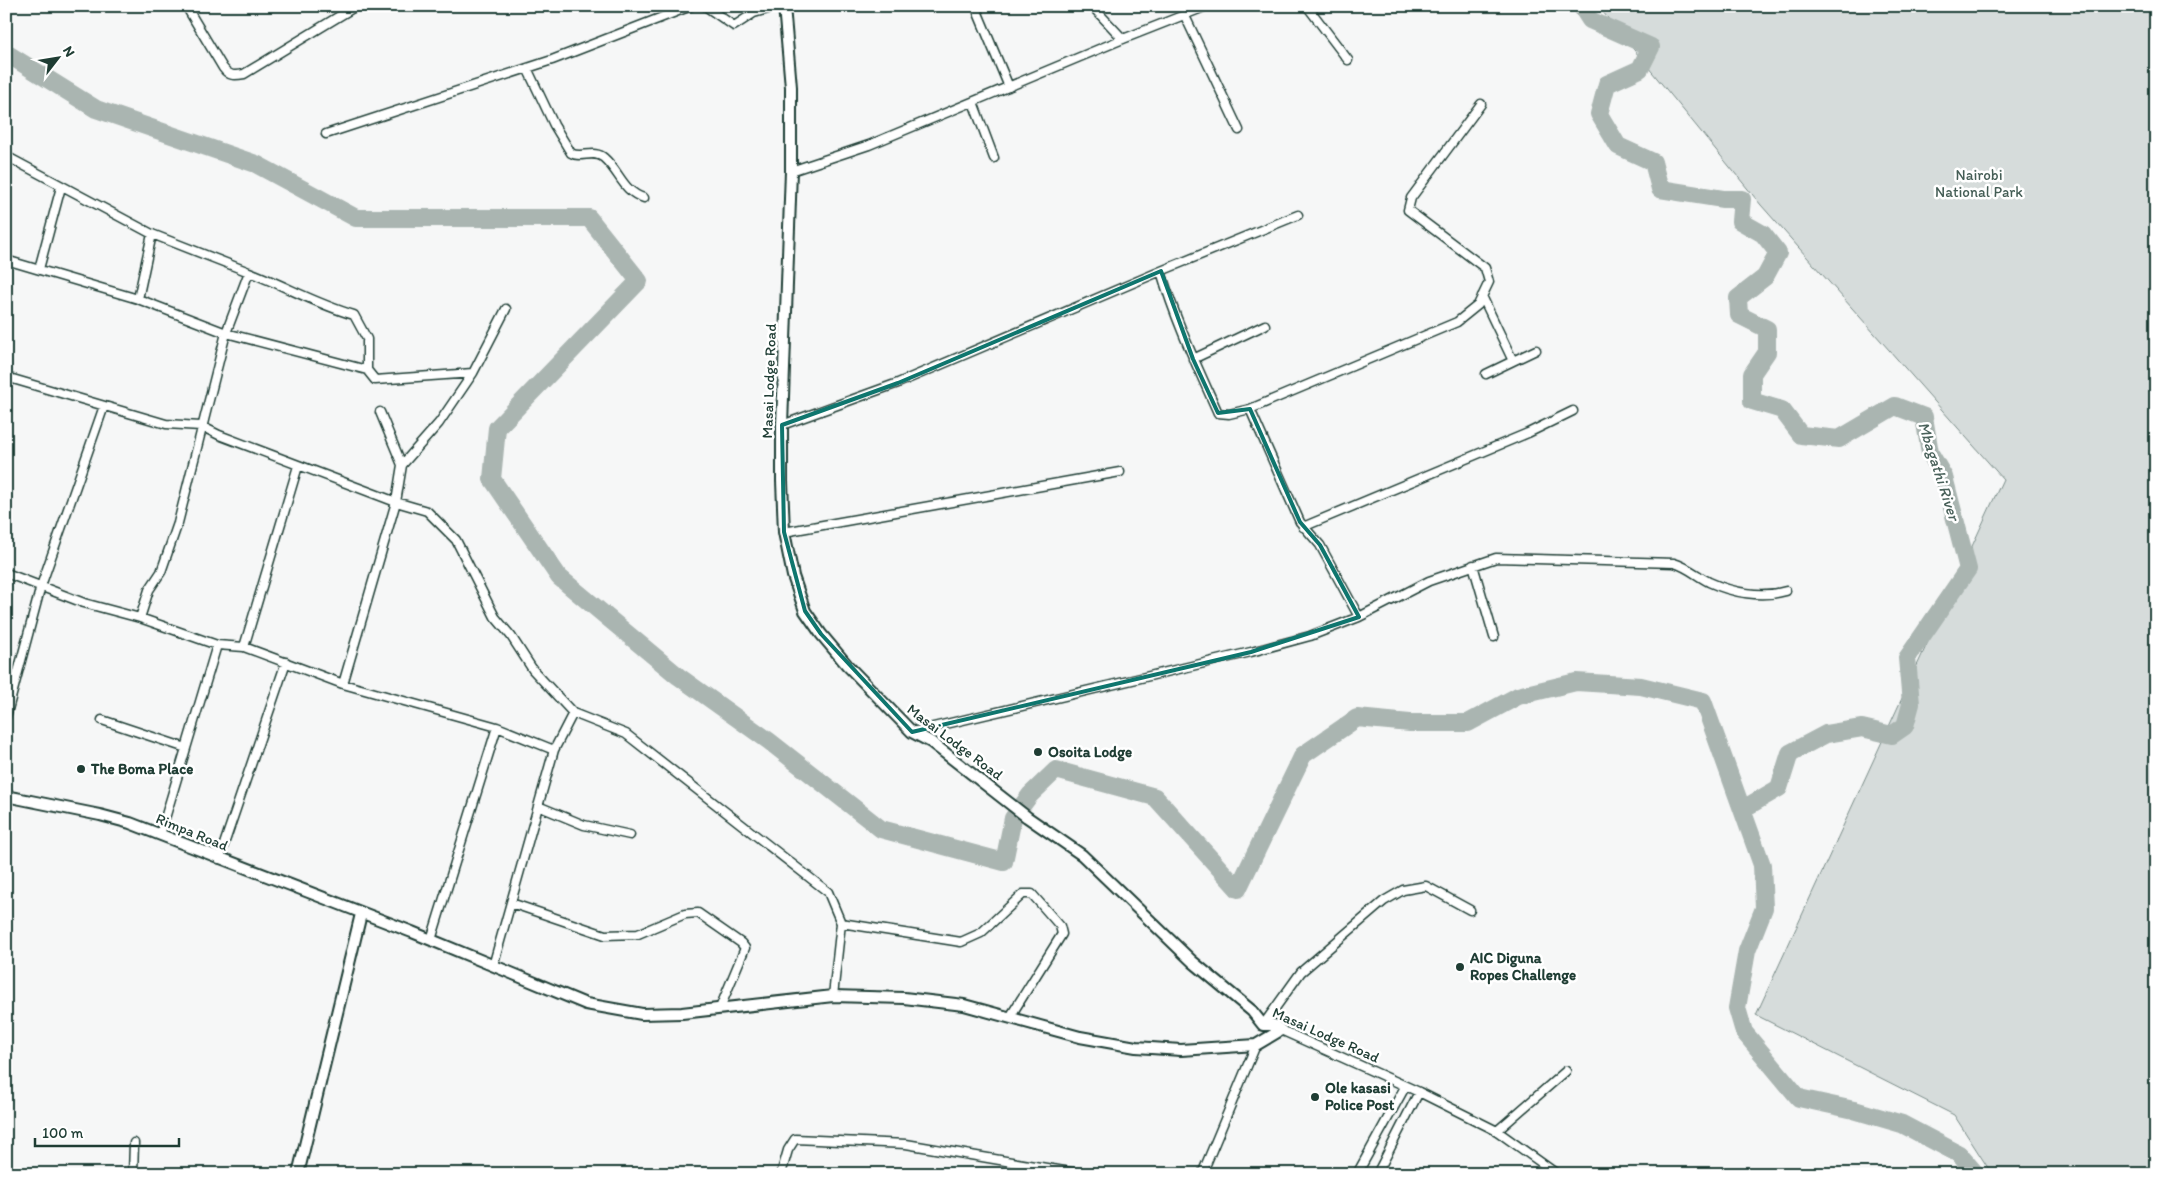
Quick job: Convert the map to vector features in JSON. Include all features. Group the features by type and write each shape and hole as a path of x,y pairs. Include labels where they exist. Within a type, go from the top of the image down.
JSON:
{"street":[{"path":"186,6 222,68 234,76 244,74 356,6"},
{"path":"326,134 527,68 691,6"},
{"path":"705,6 734,26 754,13 778,6"},
{"name":"Masai Lodge Road","path":"784,6 791,88 782,425 784,532 793,576 805,610 821,634 847,665 912,732 931,742 1027,817 1082,855 1162,933 1252,1011 1263,1025 1274,1025 1281,1030 1419,1092 1497,1131 1557,1174"},
{"path":"1092,6 1123,39"},
{"path":"790,171 869,145 1207,6"},
{"path":"1306,6 1348,60"},
{"path":"978,13 1009,87"},
{"path":"1185,16 1240,130"},
{"path":"527,68 554,125 570,153 575,156 595,154 604,157 626,188 635,195 644,198"},
{"path":"973,102 994,158"},
{"path":"1161,271 1169,298 1193,359 1218,412 1229,414 1250,409 1457,322 1478,305 1489,282 1485,268 1408,210 1411,198 1481,104"},
{"path":"6,156 152,234 281,284 295,294 308,296 321,306 354,315 367,339 367,370"},
{"path":"39,269 61,187"},
{"path":"782,425 898,383 1298,215"},
{"path":"138,298 152,234"},
{"path":"6,260 138,298 226,334 367,370 375,380 473,372"},
{"path":"140,618 149,590 161,572 178,523 201,426 214,385 226,334 249,272"},
{"path":"1482,296 1513,361"},
{"path":"402,465 439,423 473,372 506,309"},
{"path":"1193,359 1265,325"},
{"path":"1486,374 1536,350"},
{"path":"6,377 166,424 201,426 298,466 396,502 427,511 456,540 496,618 511,636 533,670 572,713 626,734 828,892 841,923 833,996"},
{"path":"6,718 41,586 104,406"},
{"path":"1250,409 1303,527 1320,545 1359,617"},
{"path":"1303,527 1528,433 1573,411"},
{"path":"343,684 396,502 402,465 380,412"},
{"path":"244,647 298,466"},
{"path":"784,532 1120,472"},
{"path":"912,732 1251,652 1310,636 1359,617 1428,581 1496,558 1674,563 1685,566 1709,582 1755,596 1769,596 1786,591"},
{"path":"1473,565 1494,637"},
{"path":"6,573 97,607 140,618 217,645 244,647 343,684 497,727 554,750"},
{"path":"160,835 217,645"},
{"path":"219,859 286,662"},
{"path":"493,966 554,750 572,713"},
{"path":"102,720 186,748"},
{"path":"431,940 497,727"},
{"name":"Rimpa Road","path":"6,796 100,815 160,835 431,940 586,1004 609,1009 642,1014 682,1013 833,996 904,998 964,1005 1080,1038 1136,1047 1181,1050 1256,1045"},
{"path":"538,806 584,825 630,835"},
{"path":"1263,1025 1301,972 1384,901 1403,890 1426,886 1470,910"},
{"path":"841,923 961,942 981,933 1023,894 1032,894 1060,926 1062,934 1010,1018"},
{"path":"511,903 605,936 638,934 685,914 698,913 745,948 720,1008"},
{"path":"298,1174 361,914"},
{"path":"1202,1174 1256,1045 1281,1030"},
{"path":"1497,1131 1566,1071"},
{"path":"1357,1174 1405,1087"},
{"path":"1377,1174 1419,1092"},
{"path":"781,1174 788,1150 795,1139 906,1144 1082,1174"},
{"path":"133,1174 134,1143"}],"highlighted area":[{"path":"1161,271 1193,359 1218,413 1250,409 1300,522 1320,545 1359,617 1251,652 912,732 821,634 805,611 784,532 782,425 898,383"}],"green space":[{"name":"Nairobi National Park","path":"1598,6 2156,6 2156,1174 1992,1174 1954,1115 1756,1015 2003,479 1761,205"}],"waterway":[{"name":"Mbagathi River","path":"1581,6 1590,20 1651,47 1640,69 1607,84 1599,114 1618,146 1653,162 1660,189 1723,199 1742,199 1740,221 1763,234 1778,253 1765,277 1738,298 1739,315 1767,329 1767,352 1752,374 1752,401 1782,410 1801,435 1839,439 1895,406 1924,417 1930,453 1944,477 1968,569 1907,658 1911,704 1905,726 1892,735 1862,728 1826,734 1790,753 1779,788 1743,809"},
{"path":"6,53 96,109 256,164 356,218 589,218 639,281 497,428 492,479 559,577 678,676 769,741 881,829 1004,862 1013,818 1030,795 1056,770 1155,797 1238,889 1303,755 1357,718 1410,723 1468,723 1518,696 1576,682 1641,686 1703,701 1762,865 1764,908 1747,951 1737,1008 1744,1032 1799,1098 1854,1110 1902,1124 1959,1154 1976,1174"}],"place":[{"name":"Osoita Lodge","path":"1038,752"},
{"name":"The Boma Place","path":"81,769"},
{"name":"AIC Diguna Ropes Challenge","path":"1460,967"},
{"name":"Ole kasasi Police Post","path":"1315,1097"}]}
